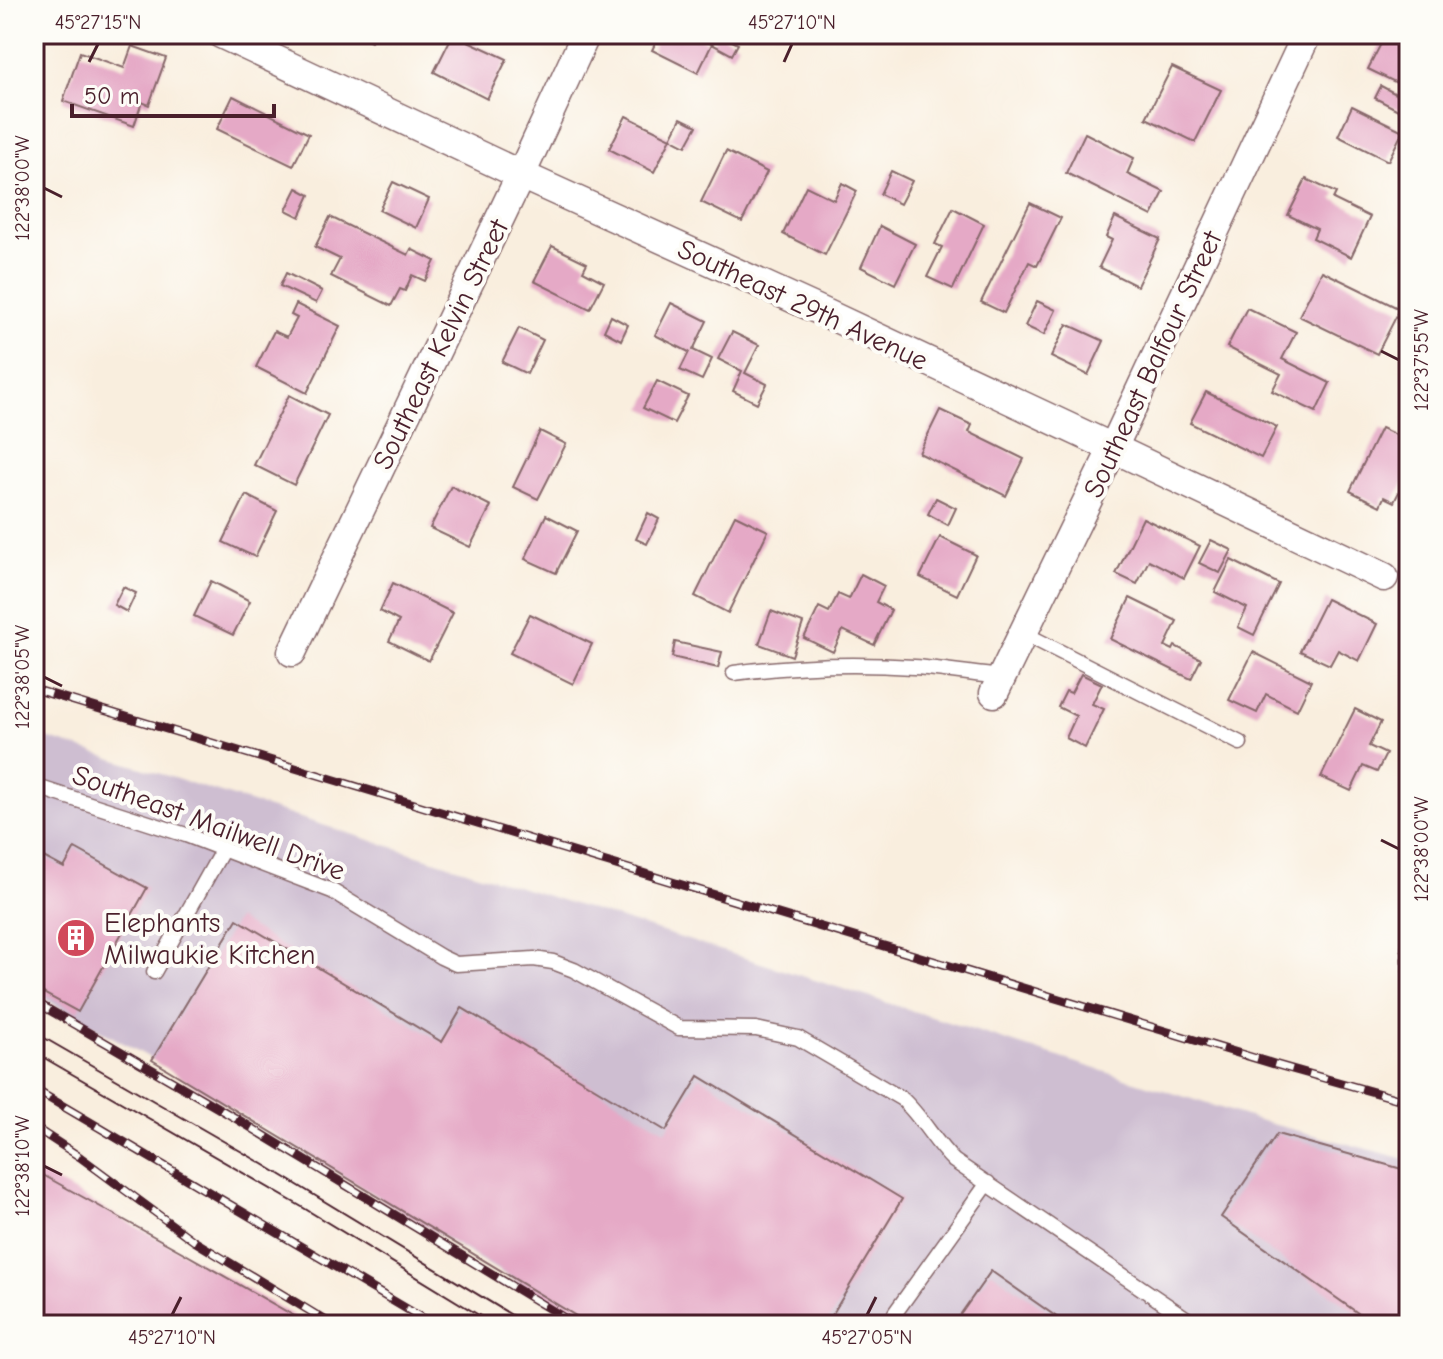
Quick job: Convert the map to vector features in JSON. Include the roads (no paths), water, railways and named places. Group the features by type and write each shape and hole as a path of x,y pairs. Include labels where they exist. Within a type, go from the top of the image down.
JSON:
{"street":[{"name":"Southeast 29th Avenue","path":"221,34 823,312 1384,577"},
{"name":"Southeast Kelvin Street","path":"292,652 586,34"},
{"name":"Southeast Balfour Street","path":"997,685 1113,448 1307,34"}],"lane":[{"path":"1023,633 1240,743"},
{"path":"734,673 775,667 914,667 997,685"},
{"name":"Southeast Mailwell Drive","path":"34,786 186,835 332,891 456,964 534,959 553,962 574,970 679,1028 756,1029 798,1038 902,1099 915,1110 942,1150 954,1161 1196,1325"},
{"path":"154,972 223,849"},
{"path":"895,1313 988,1183"}],"tram line":[{"path":"34,1032 263,1164 528,1325"},
{"path":"34,1052 302,1207 495,1325"}],"railway":[{"path":"34,689 1274,1064 1409,1102"},
{"path":"34,1001 237,1119 576,1325"},
{"path":"34,1089 434,1325"},
{"path":"34,1127 194,1241 333,1325"}],"place":[{"name":"Elephants Milwaukie Kitchen","path":"76,938"}]}
